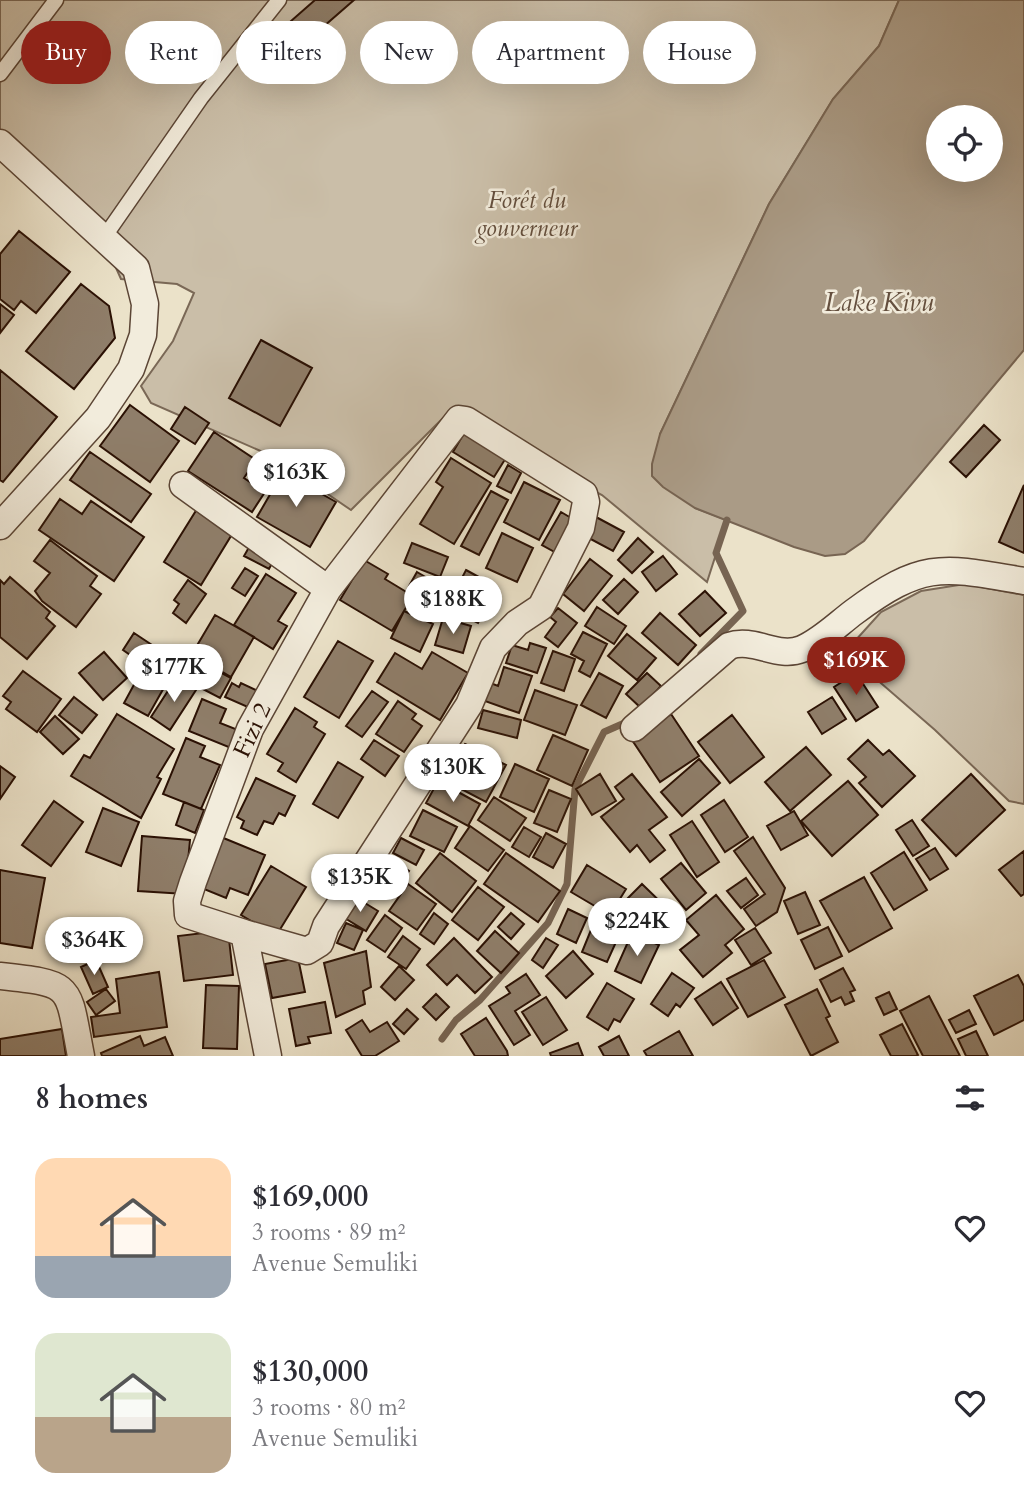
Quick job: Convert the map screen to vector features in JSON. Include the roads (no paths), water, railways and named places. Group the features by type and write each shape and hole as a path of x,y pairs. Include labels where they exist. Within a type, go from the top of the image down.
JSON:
{"street":[{"path":"0,143 136,268 145,304 143,335 131,369 98,418 0,526"},
{"path":"183,485 328,589 459,419 466,419 583,494 586,502 581,528 541,607 517,623 493,648 469,705 326,926 320,943 307,951 244,933 268,1056"},
{"path":"634,728 729,646 740,642 786,652 802,649 880,593 911,576 951,569 1024,581"},
{"name":"Fizi 2","path":"244,933 188,915 187,901 210,832 250,729 328,589"},
{"path":"0,975 46,981 61,987 71,1004 81,1056"}],"lane":[{"path":"0,74 56,0"},
{"path":"103,239 201,98 279,0"}],"water":[{"name":"Lake Kivu","path":"899,0 1024,0 1024,350 864,541 845,554 825,556 794,547 695,508 663,487 652,476 652,464 660,434 769,204 833,99 879,46"}],"waterway":[{"path":"701,654 743,611 716,553 727,520"},
{"path":"442,1039 456,1020 480,1000 548,923 567,884 575,789 604,732 629,721"}],"park label":[{"name":"Forêt du gouverneur","path":"527,214"}]}
